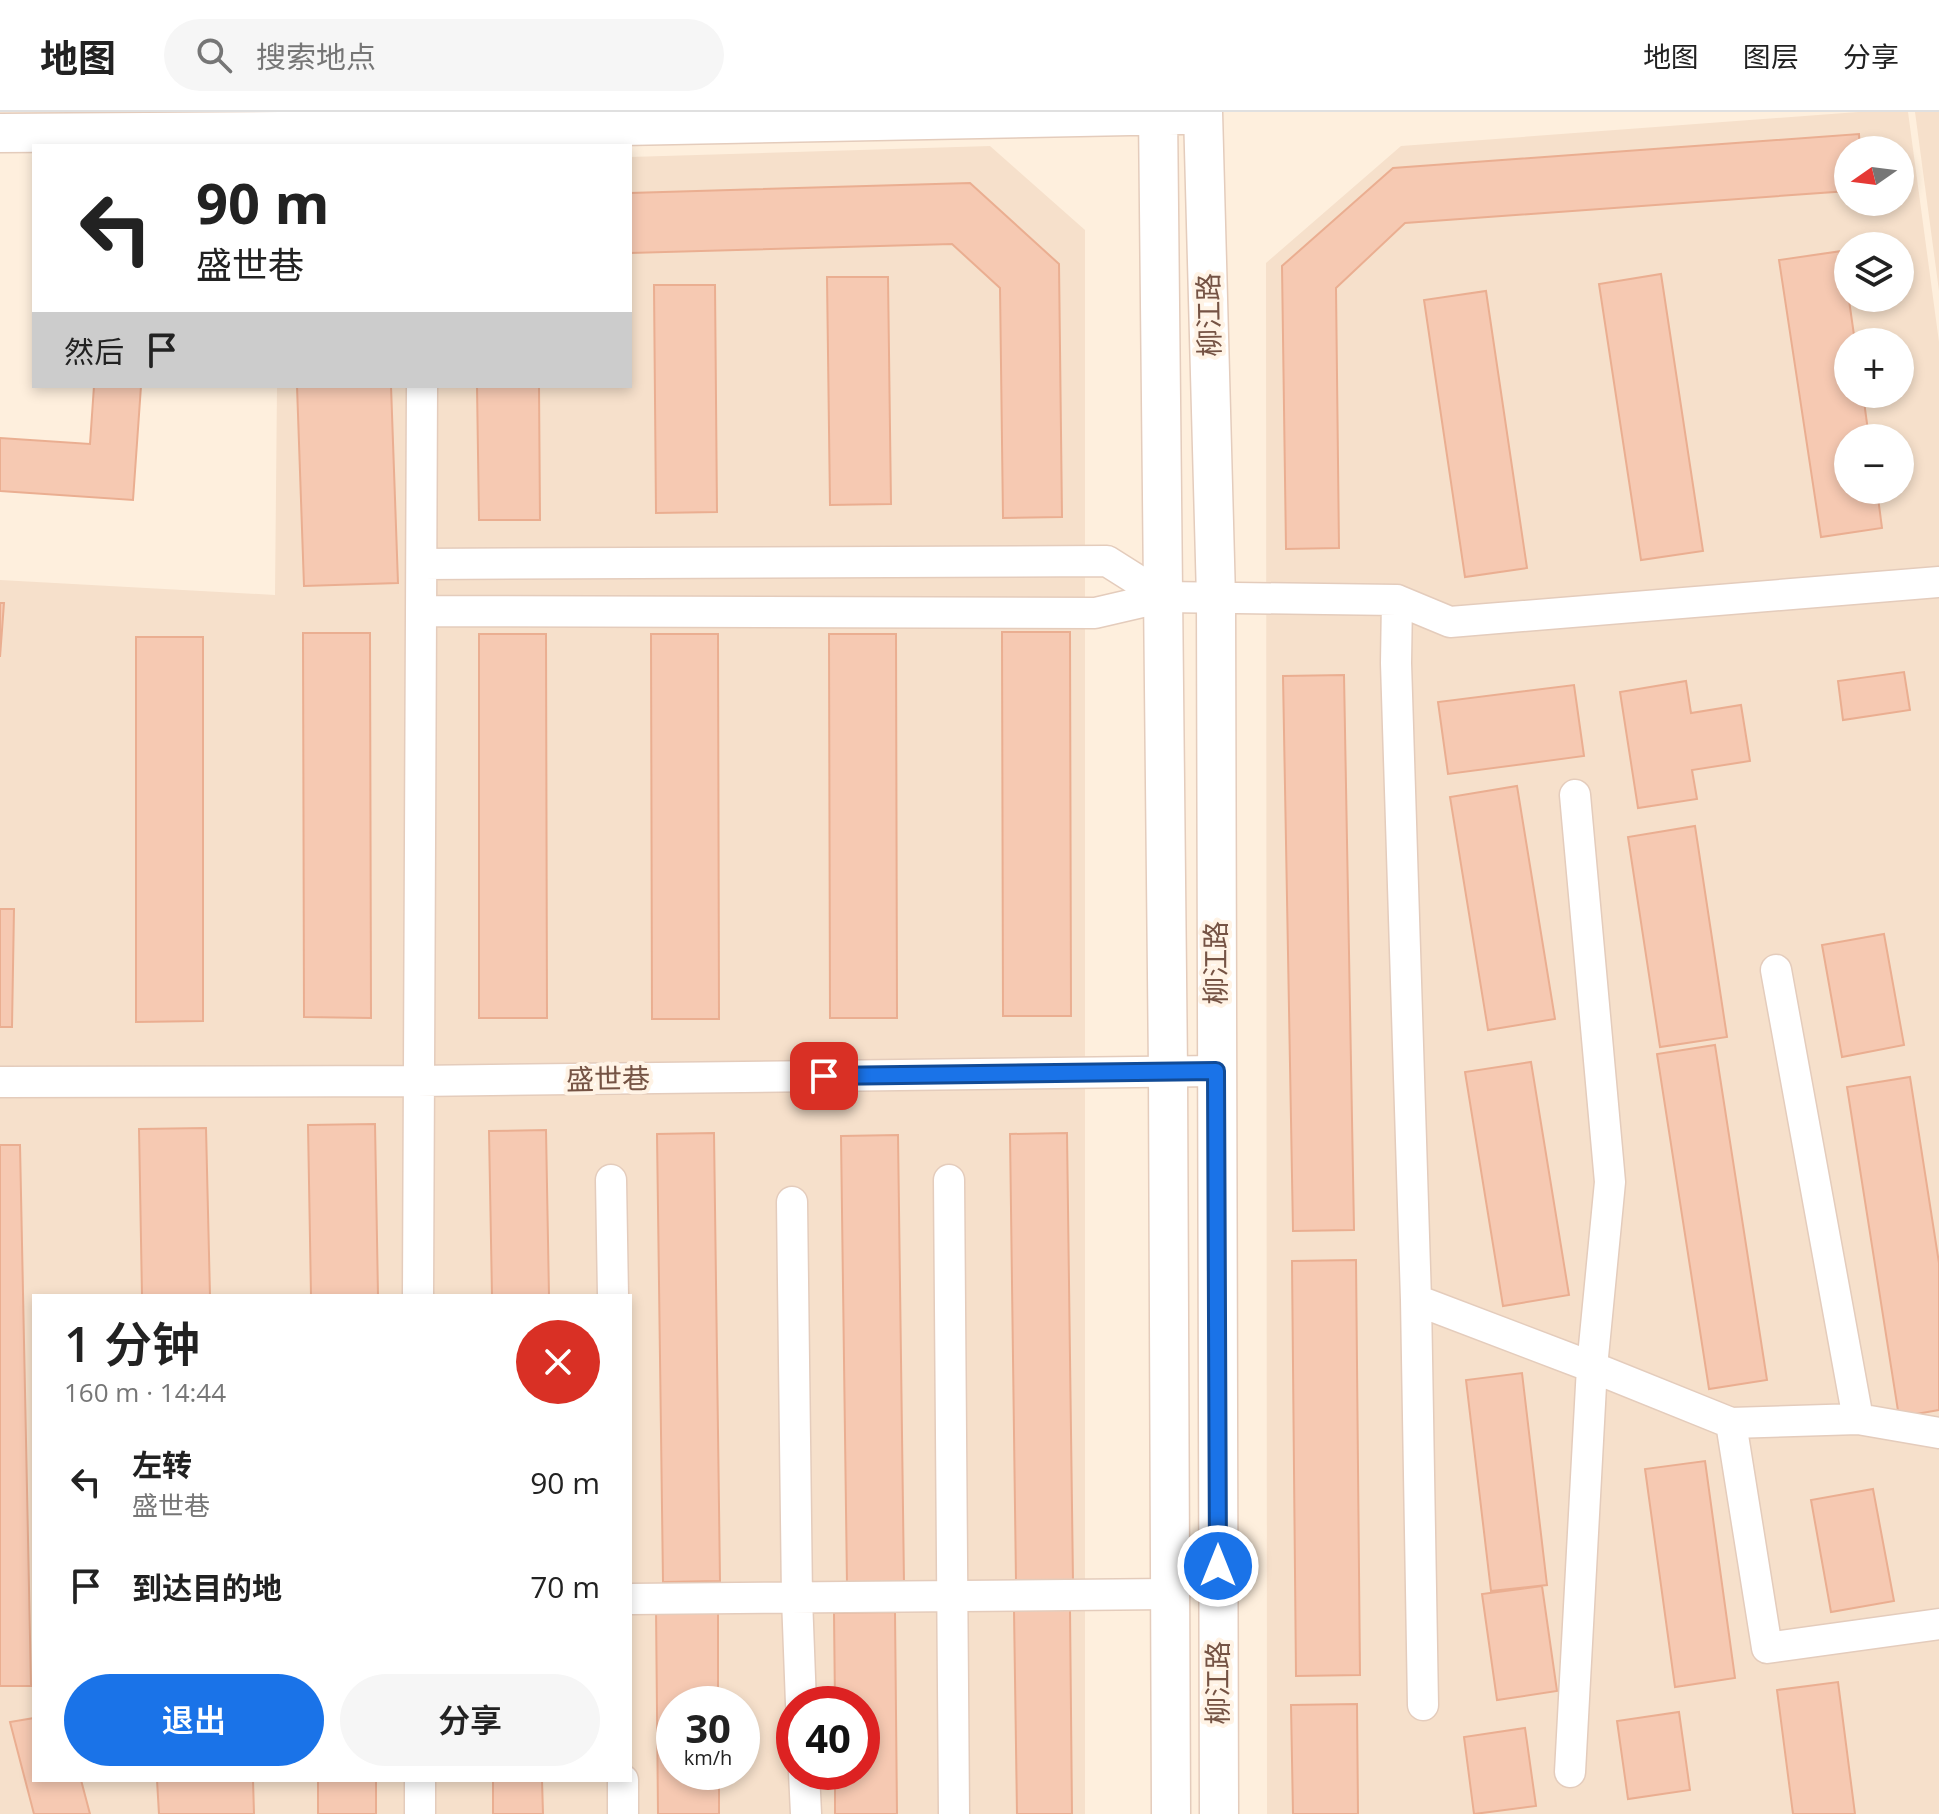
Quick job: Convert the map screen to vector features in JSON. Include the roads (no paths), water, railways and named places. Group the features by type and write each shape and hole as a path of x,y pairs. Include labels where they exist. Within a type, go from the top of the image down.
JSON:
{"street":[{"path":"0,133 421,129 1211,113"},
{"name":"柳江路","path":"1211,113 1216,598 1219,1814"},
{"name":"柳江路","path":"1158,114 1168,1071 1170,1806"},
{"path":"418,1294 422,388"},
{"path":"422,564 1107,561 1164,597"},
{"path":"422,611 1095,613 1164,597 1397,600 1450,622 1939,582"},
{"path":"1397,600 1396,679 1416,1300 1423,1705"},
{"path":"1570,1772 1592,1367 1610,1182 1575,795"},
{"path":"1776,970 1858,1419"},
{"name":"盛世巷","path":"0,1082 417,1081 1216,1071"},
{"path":"611,1180 613,1294"},
{"path":"949,1180 954,1814"},
{"path":"792,1202 800,1686"},
{"path":"1416,1300 1731,1423 1858,1419 1939,1433"},
{"path":"1731,1423 1767,1648 1939,1624"},
{"path":"632,1599 1169,1594"},
{"path":"420,1782 420,1814"},
{"path":"623,1782 623,1814"},
{"path":"805,1790 806,1814"}]}
